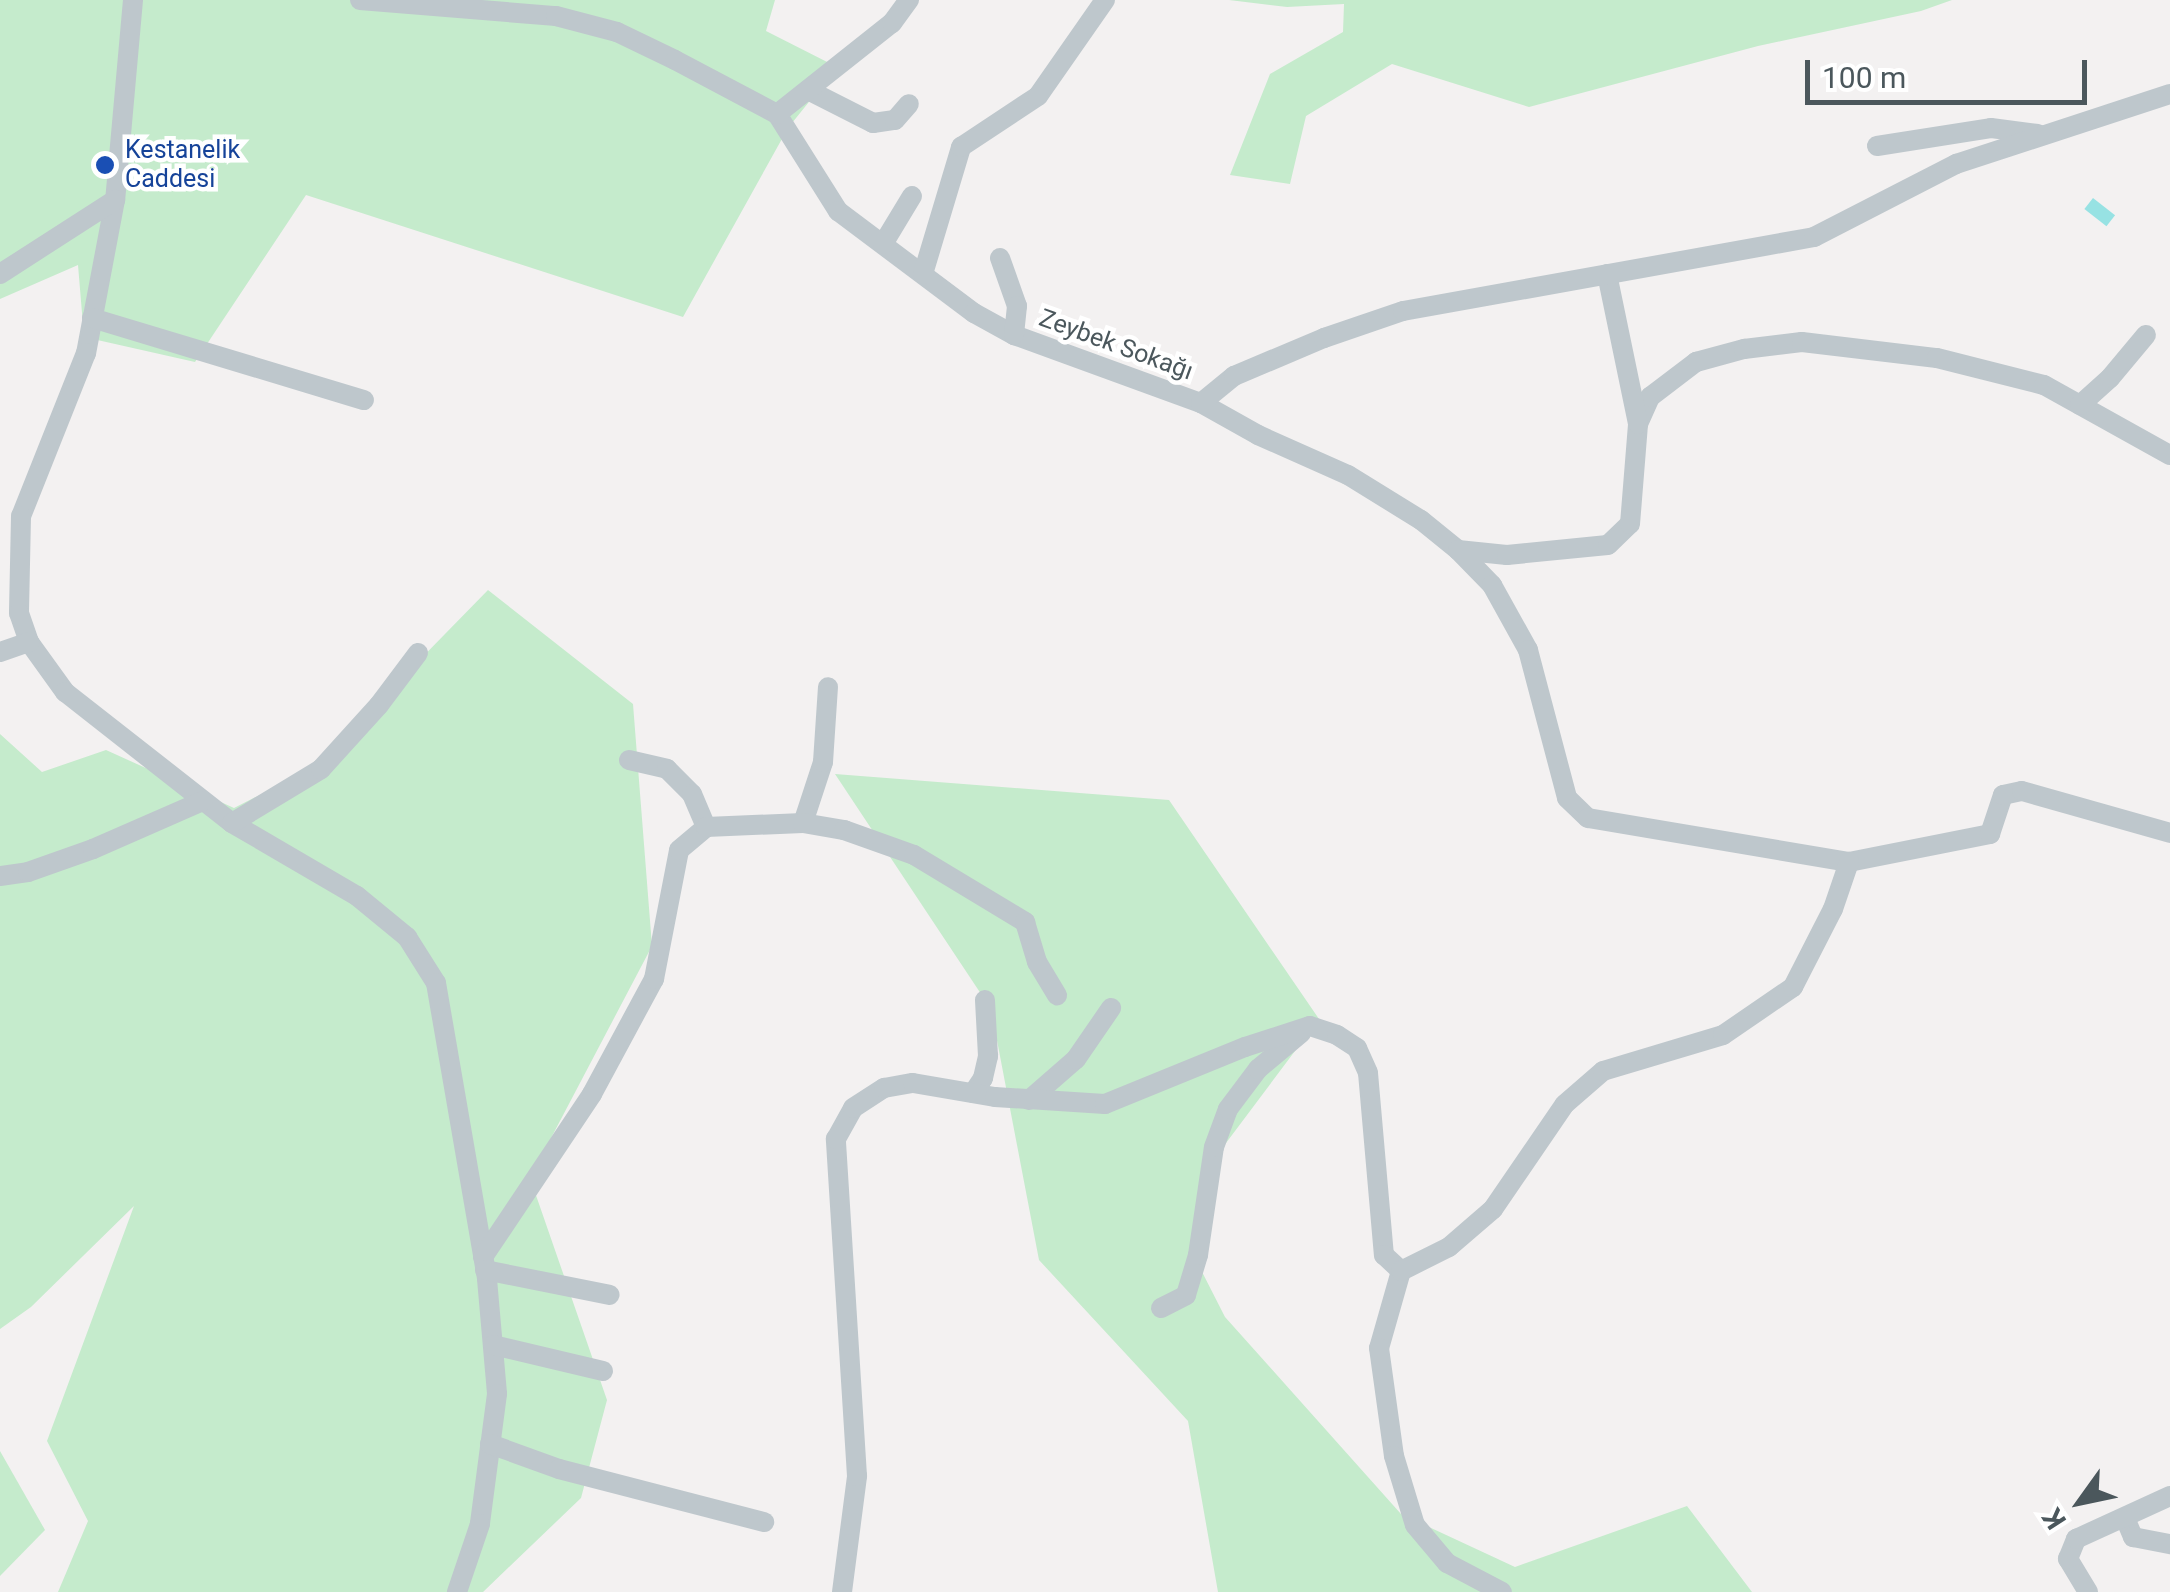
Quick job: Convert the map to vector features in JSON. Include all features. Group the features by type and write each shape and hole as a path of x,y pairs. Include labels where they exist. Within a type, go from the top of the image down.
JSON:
{"street":[{"path":"133,0 115,200 86,353 21,516 18,613 29,642 64,692 232,823 357,896 407,937 436,984 484,1263 497,1394 480,1524 458,1592"},
{"path":"360,0 457,11 498,5 617,32 777,114 892,23 910,0"},
{"path":"923,274 961,147 1038,96 1105,0"},
{"path":"808,90 873,123 895,120 909,104"},
{"path":"1201,403 1234,376 1324,338 1403,311 1814,237 1956,164 2170,94"},
{"name":"Zeybek Sokağı","path":"777,114 838,211 974,313 1014,335 1201,403 1348,474 1421,520 1458,550 1492,585 1528,650 1567,798 1588,818 1848,862"},
{"path":"1876,146 1991,128 2046,135"},
{"path":"883,244 912,196"},
{"path":"0,274 115,200"},
{"name":"Zeybek Sokağı","path":"1000,258 1017,306 1014,335"},
{"path":"1458,550 1507,555 1608,545 1630,524 1638,424 1607,274"},
{"path":"92,318 364,400"},
{"path":"2080,405 2110,378 2146,335"},
{"path":"1638,424 1650,397 1696,362 1744,348 1802,342 1938,358 2044,385 2170,454"},
{"path":"0,652 29,642"},
{"path":"232,823 321,769 380,705 418,653"},
{"path":"803,823 823,762 828,687"},
{"path":"628,760 667,769 692,794 706,827"},
{"path":"1502,1592 1448,1564 1415,1525 1394,1456 1379,1348 1401,1272 1449,1247 1494,1209 1566,1104 1602,1072 1723,1035 1793,988 1833,909 1848,862 1990,834 2004,795 2022,791 2170,833"},
{"path":"0,876 28,872 93,849 203,801"},
{"path":"484,1263 592,1094 654,979 678,850 706,827 803,823 844,830 914,855 982,892 1025,922 1037,962 1058,995"},
{"path":"972,1093 983,1078 988,1056 985,1000"},
{"path":"1028,1100 1076,1059 1111,1008"},
{"path":"842,1592 857,1476 836,1140 853,1108 884,1088 913,1082 1028,1100 1105,1104 1245,1047 1310,1026 1337,1034 1356,1048 1368,1073 1384,1255 1401,1272"},
{"path":"1162,1308 1186,1295 1198,1255 1214,1147 1228,1109 1258,1069 1310,1026"},
{"path":"484,1263 610,1295"},
{"path":"492,1345 604,1370"},
{"path":"490,1444 560,1468 764,1522"},
{"path":"2088,1592 2068,1560 2076,1539 2170,1496"},
{"path":"2125,1518 2133,1537 2170,1544"}],"green space":[{"path":"0,0 775,0 766,31 837,67 788,128 683,317 306,195 195,362 84,337 78,265 0,299"},
{"path":"1229,0 1952,0 1921,11 1758,46 1529,107 1392,64 1306,116 1290,184 1230,175 1270,74 1343,32 1344,4 1287,7"},
{"path":"488,590 633,704 652,946 530,1178 607,1400 581,1498 483,1592 58,1592 88,1521 47,1441 134,1206 31,1307 0,1329 0,734 42,772 106,750 234,808 315,767"},
{"path":"835,774 1169,800 1319,1019 1217,1155 1198,1264 1225,1317 1401,1514 1515,1567 1687,1506 1752,1592 1218,1592 1188,1421 1039,1260 991,1009"},
{"path":"0,1451 45,1530 0,1576"}],"water":[{"path":"2093,198 2115,215 2106,226 2084,209"}],"place":[{"name":"Kestanelik Caddesi","path":"105,165"}]}
